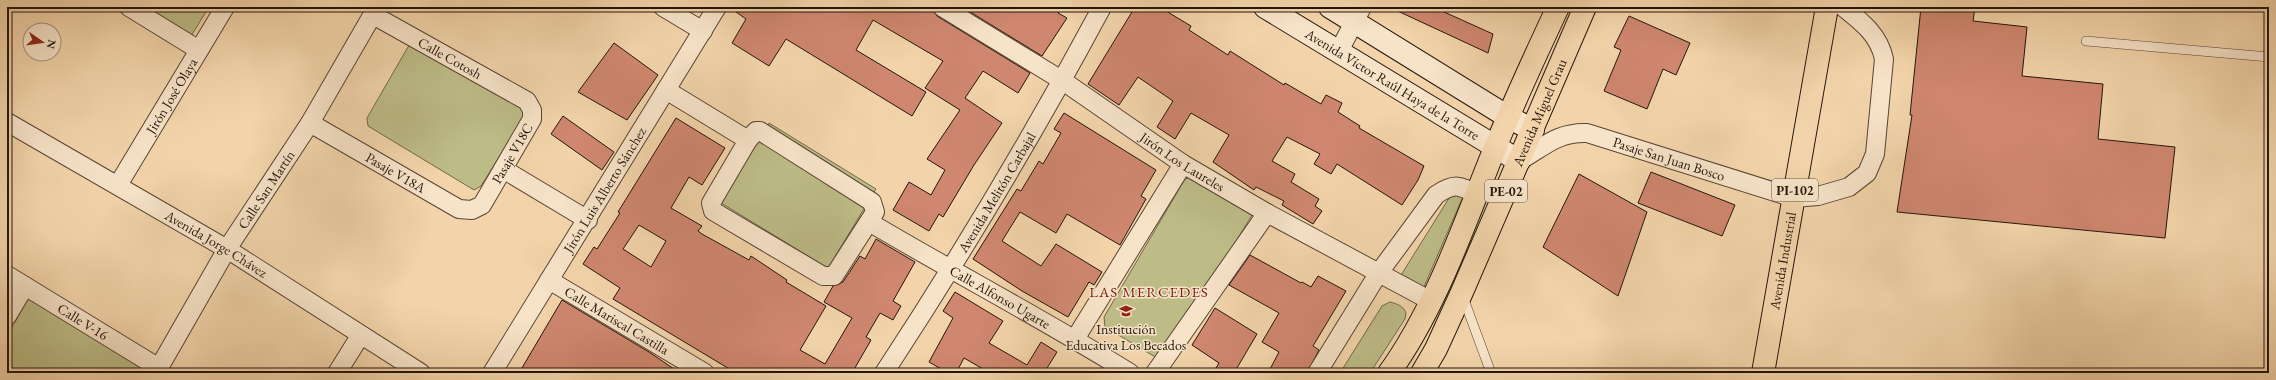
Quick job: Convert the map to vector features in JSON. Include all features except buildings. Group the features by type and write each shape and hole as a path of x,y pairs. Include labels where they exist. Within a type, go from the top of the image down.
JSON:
{"main road":[{"name":"Avenida Víctor Raúl Haya de la Torre","path":"1266,7 1339,50 1495,148 1519,161"},
{"path":"1330,7 1359,15 1508,117 1540,137"},
{"name":"Avenida Miguel Grau","path":"1389,373 1401,356 1431,301 1508,117 1558,7"},
{"name":"Avenida Miguel Grau","path":"1422,373 1436,349 1519,161 1540,137 1585,7"},
{"name":"Avenida Industrial","path":"1763,373 1827,7"}],"street":[{"path":"129,7 199,50"},
{"name":"Jirón José Olaya","path":"118,185 226,7"},
{"path":"663,7 704,31"},
{"name":"Jirón Luis Alberto Sánchez","path":"492,373 588,220 666,90 704,31 717,7"},
{"name":"Jirón Los Laureles","path":"942,7 1063,81 1183,164 1267,213 1378,274 1431,301"},
{"name":"Avenida Melitón Carbajal","path":"884,373 951,271 1063,81 1102,7"},
{"path":"1794,198 1818,196 1849,187 1867,173 1875,154 1884,60 1882,46 1876,36 1843,7"},
{"name":"Calle Cotosh","path":"375,11 527,101"},
{"name":"Calle San Martín","path":"157,371 226,249 310,123 375,11"},
{"path":"1339,50 1359,15"},
{"path":"666,90 748,140"},
{"name":"Pasaje V18C","path":"482,205 532,119 532,110 527,101"},
{"name":"Avenida Jorge Chávez","path":"7,122 226,249 360,336 421,373"},
{"name":"Pasaje V18A","path":"310,123 459,209 472,210 482,205"},
{"path":"760,131 872,202 875,212 834,276 823,276 713,211 711,203 748,140 753,132 760,131"},
{"name":"Pasaje San Juan Bosco","path":"1540,137 1558,136 1572,132 1587,133 1794,198"},
{"path":"1075,339 1183,164"},
{"path":"503,169 588,220"},
{"path":"1317,373 1378,274 1436,195 1447,188 1457,185 1477,194"},
{"path":"1155,373 1267,213"},
{"name":"Calle Alfonso Ugarte","path":"868,222 951,271 1075,339 1130,373"},
{"name":"Calle V-16","path":"7,275 157,371"},
{"name":"Calle Mariscal Castilla","path":"549,280 705,373"},
{"path":"7,316 25,286"},
{"path":"337,373 360,336"},
{"name":"Avenida Miguel Grau","path":"1428,373 1436,349"}],"lane":[{"path":"2086,41 2269,57"},
{"path":"1462,292 1491,373"}],"shaded area":[{"path":"145,7 209,7 191,36"},
{"path":"413,45 524,107 526,114 481,186 474,190 368,126 367,118 408,47"},
{"path":"769,123 876,189 828,268 721,203"},
{"path":"1195,176 1249,205 1252,215 1168,353 1157,358 1105,327 1104,317 1185,179"},
{"path":"1451,195 1463,196 1423,289 1398,280"},
{"path":"30,296 145,369 142,373 7,373 7,336"},
{"path":"1390,302 1402,307 1406,313 1405,319 1370,373 1340,373 1382,306"}],"place":[{"name":"Institución Educativa Los Becados","path":"1126,311"}],"district":[{"name":"LAS MERCEDES","path":"1149,292"}]}
